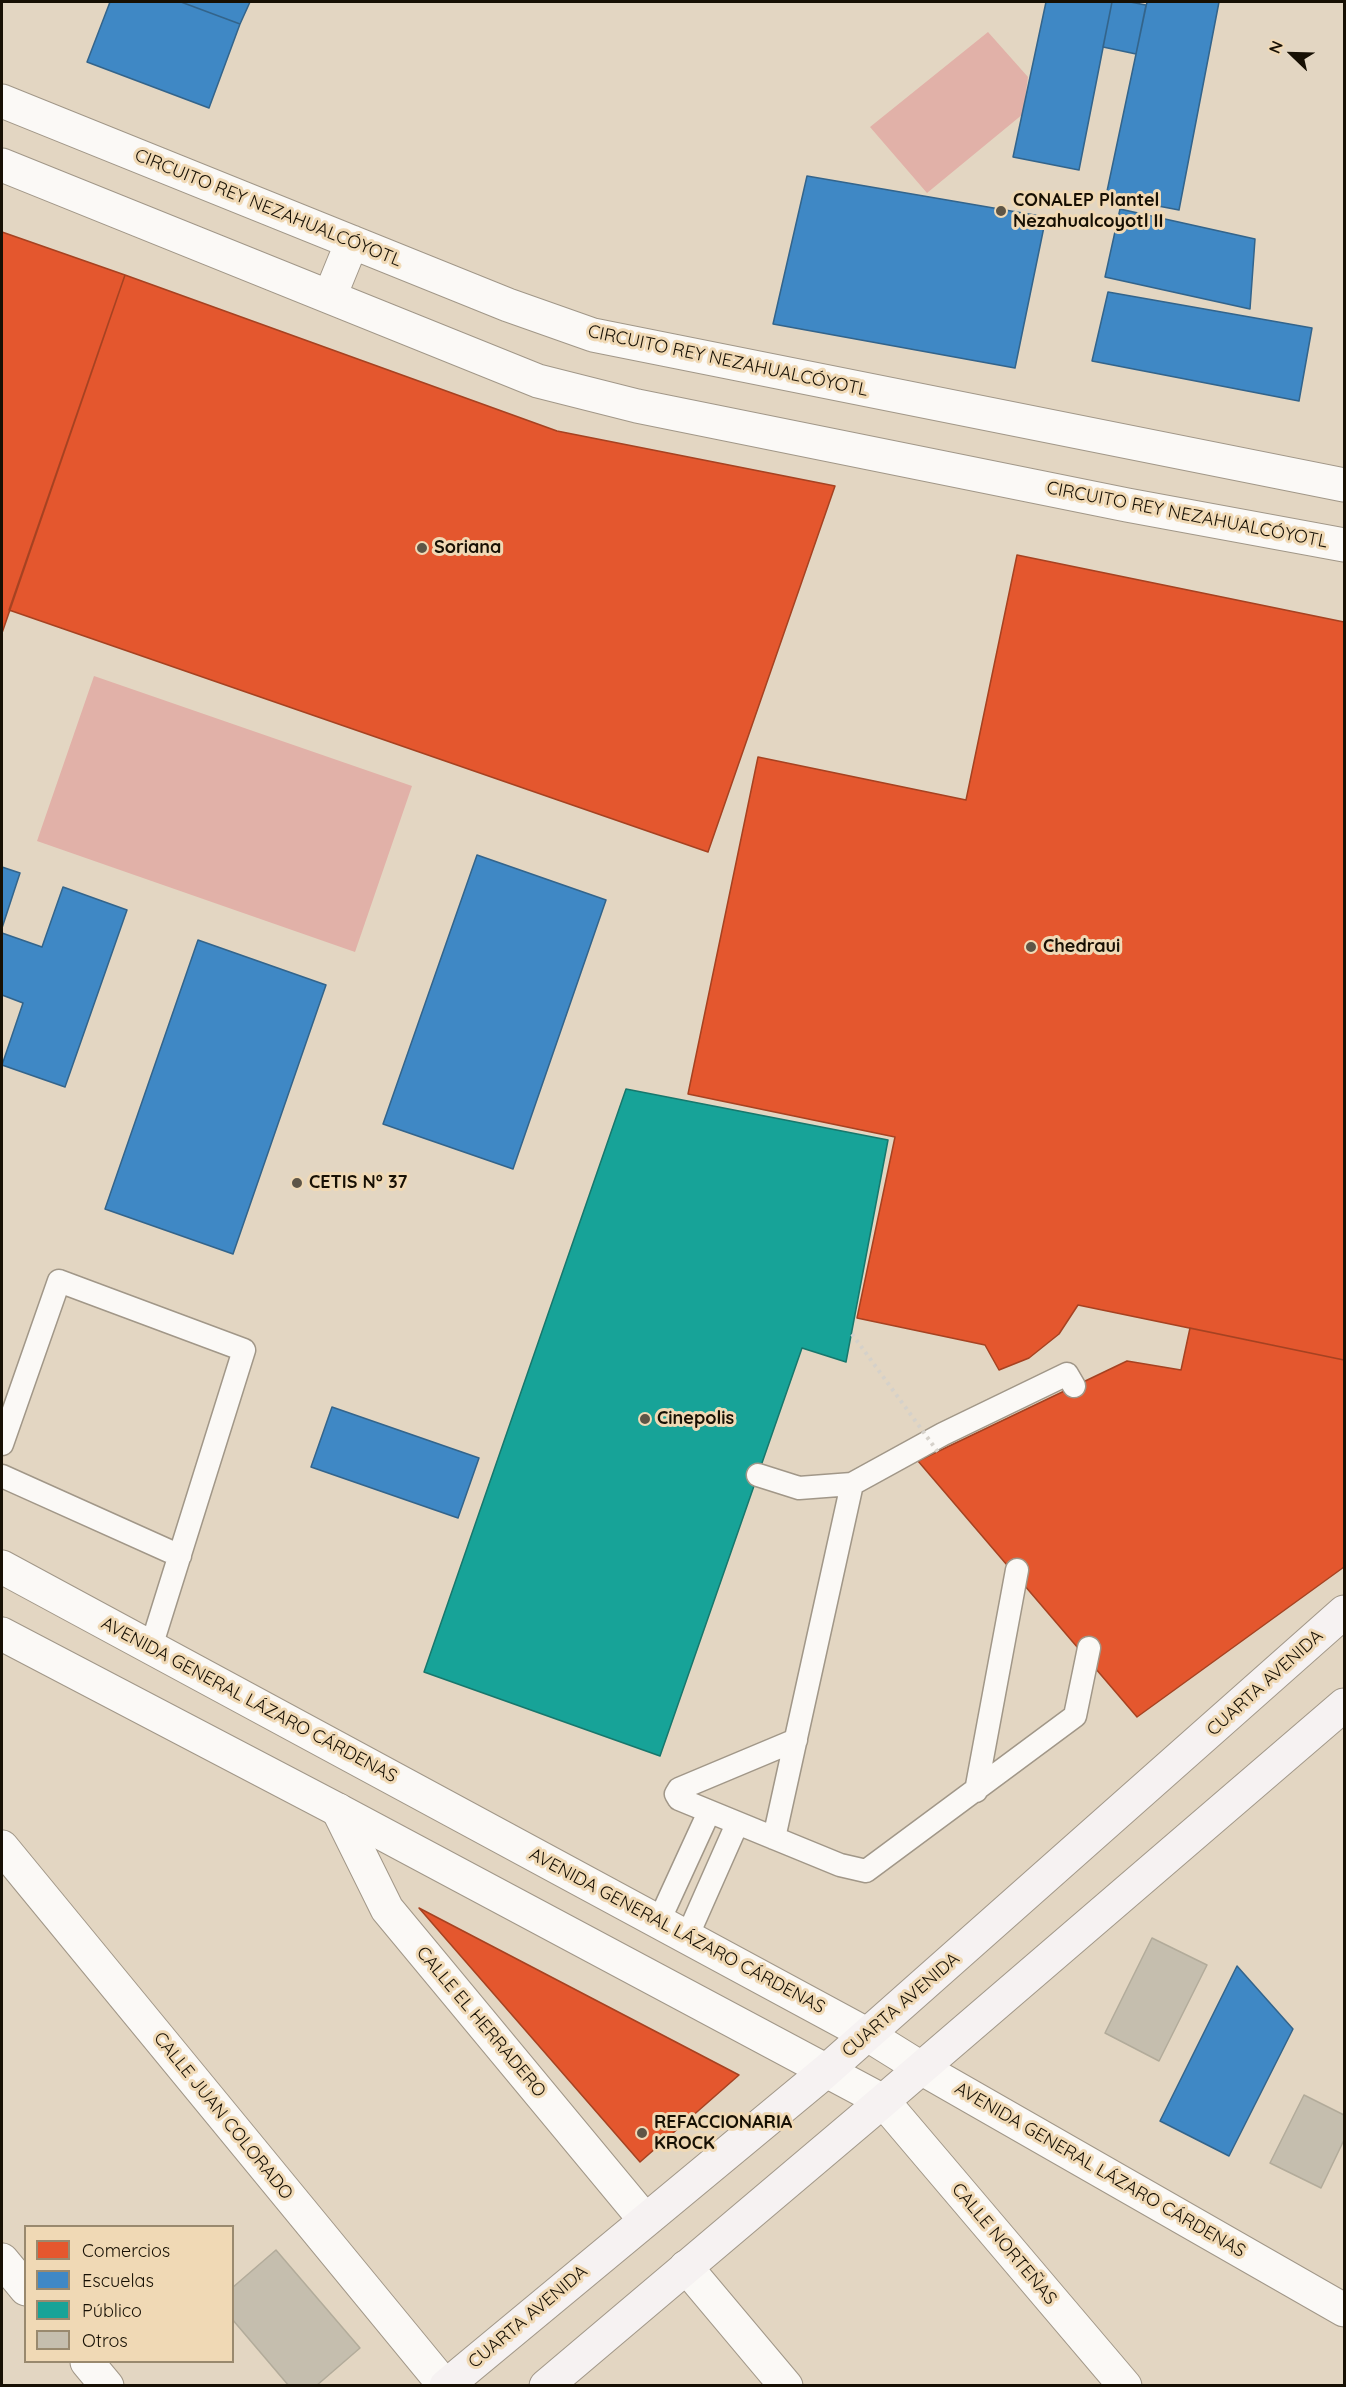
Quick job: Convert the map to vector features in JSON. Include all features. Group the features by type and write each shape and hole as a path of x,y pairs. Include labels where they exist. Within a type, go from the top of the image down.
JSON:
{"main road":[{"name":"CUARTA AVENIDA","path":"446,2385 868,2035 1344,1612"},
{"path":"546,2385 883,2101 1344,1705"}],"street":[{"name":"CIRCUITO REY NEZAHUALCÓYOTL","path":"2,101 508,305 593,335 1344,485"},
{"name":"CIRCUITO REY NEZAHUALCÓYOTL","path":"2,165 538,381 637,406 1116,503 1344,544"},
{"path":"330,296 352,242"},
{"name":"AVENIDA GENERAL LÁZARO CÁRDENAS","path":"2,1567 868,2035 921,2068 1344,2310"},
{"path":"2,1634 338,1810 883,2101"},
{"name":"CALLE EL HERRADERO","path":"338,1810 387,1909 645,2220"},
{"name":"CALLE JUAN COLORADO","path":"2,1847 446,2385"},
{"name":"CALLE NORTEÑAS","path":"883,2101 1125,2385"},
{"path":"2,2260 24,2287"},
{"path":"686,2267 786,2385"},
{"path":"89,2363 107,2385"}],"lane":[{"path":"2,1444 59,1281 244,1350 151,1647"},
{"path":"758,1475 799,1488 852,1484 943,1434 1067,1374 1074,1386"},
{"path":"2,1476 180,1556"},
{"path":"774,1838 852,1484"},
{"path":"976,1791 1017,1570"},
{"path":"796,1740 679,1788 676,1794 679,1799 737,1824 840,1865 866,1871 1075,1716 1089,1648"},
{"path":"659,1921 709,1812"},
{"path":"687,1936 737,1824"}],"path":[{"path":"852,1334 938,1452"}],"shaded area":[{"path":"988,32 1028,77 1023,114 927,193 870,127"},
{"path":"94,676 412,786 355,952 37,841"}],"building: Comercios":[{"path":"2,232 125,275 2,633"},
{"name":"Soriana","path":"125,275 557,431 835,486 708,852 9,610"},
{"name":"Chedraui","path":"1017,555 1344,622 1344,1360 1078,1305 1059,1334 1029,1358 999,1370 985,1345 857,1318 895,1137 688,1094 758,757 966,800"},
{"path":"1190,1328 1344,1360 1344,1567 1137,1717 918,1461 1127,1361 1181,1370"},
{"path":"419,1908 739,2075 640,2162"}],"building: Escuelas":[{"path":"110,2 181,2 240,24 209,108 87,62"},
{"path":"181,2 250,2 240,24"},
{"path":"1046,2 1112,2 1079,170 1013,157"},
{"path":"1112,2 1146,5 1136,54 1103,47"},
{"path":"1147,2 1219,2 1179,210 1106,196"},
{"path":"807,176 1046,217 1015,368 773,324"},
{"path":"1120,209 1255,239 1250,309 1105,277"},
{"path":"1108,292 1312,328 1299,401 1092,361"},
{"path":"477,855 606,900 513,1169 383,1124"},
{"path":"2,867 20,873 2,928"},
{"path":"63,887 127,910 65,1087 2,1065 23,1003 2,995 2,933 42,947"},
{"path":"198,940 326,985 233,1254 105,1209"},
{"path":"332,1407 479,1458 458,1518 311,1467"},
{"path":"1237,1966 1293,2029 1229,2156 1160,2121"}],"building: Público":[{"name":"Cinepolis","path":"626,1089 888,1140 846,1362 802,1348 660,1756 424,1672"}],"building: Otros":[{"path":"1152,1938 1207,1965 1159,2061 1105,2033"},
{"path":"1304,2095 1344,2115 1344,2140 1321,2188 1270,2163"},
{"path":"276,2250 360,2348 316,2386 289,2386 234,2321 234,2286"}],"place":[{"name":"CONALEP Plantel Nezahualcoyotl II","path":"1001,211"},
{"name":"Soriana","path":"422,548"},
{"name":"Chedraui","path":"1031,947"},
{"name":"CETIS N° 37","path":"297,1183"},
{"name":"Cinepolis","path":"645,1419"},
{"name":"REFACCIONARIA KROCK","path":"642,2133"}]}
